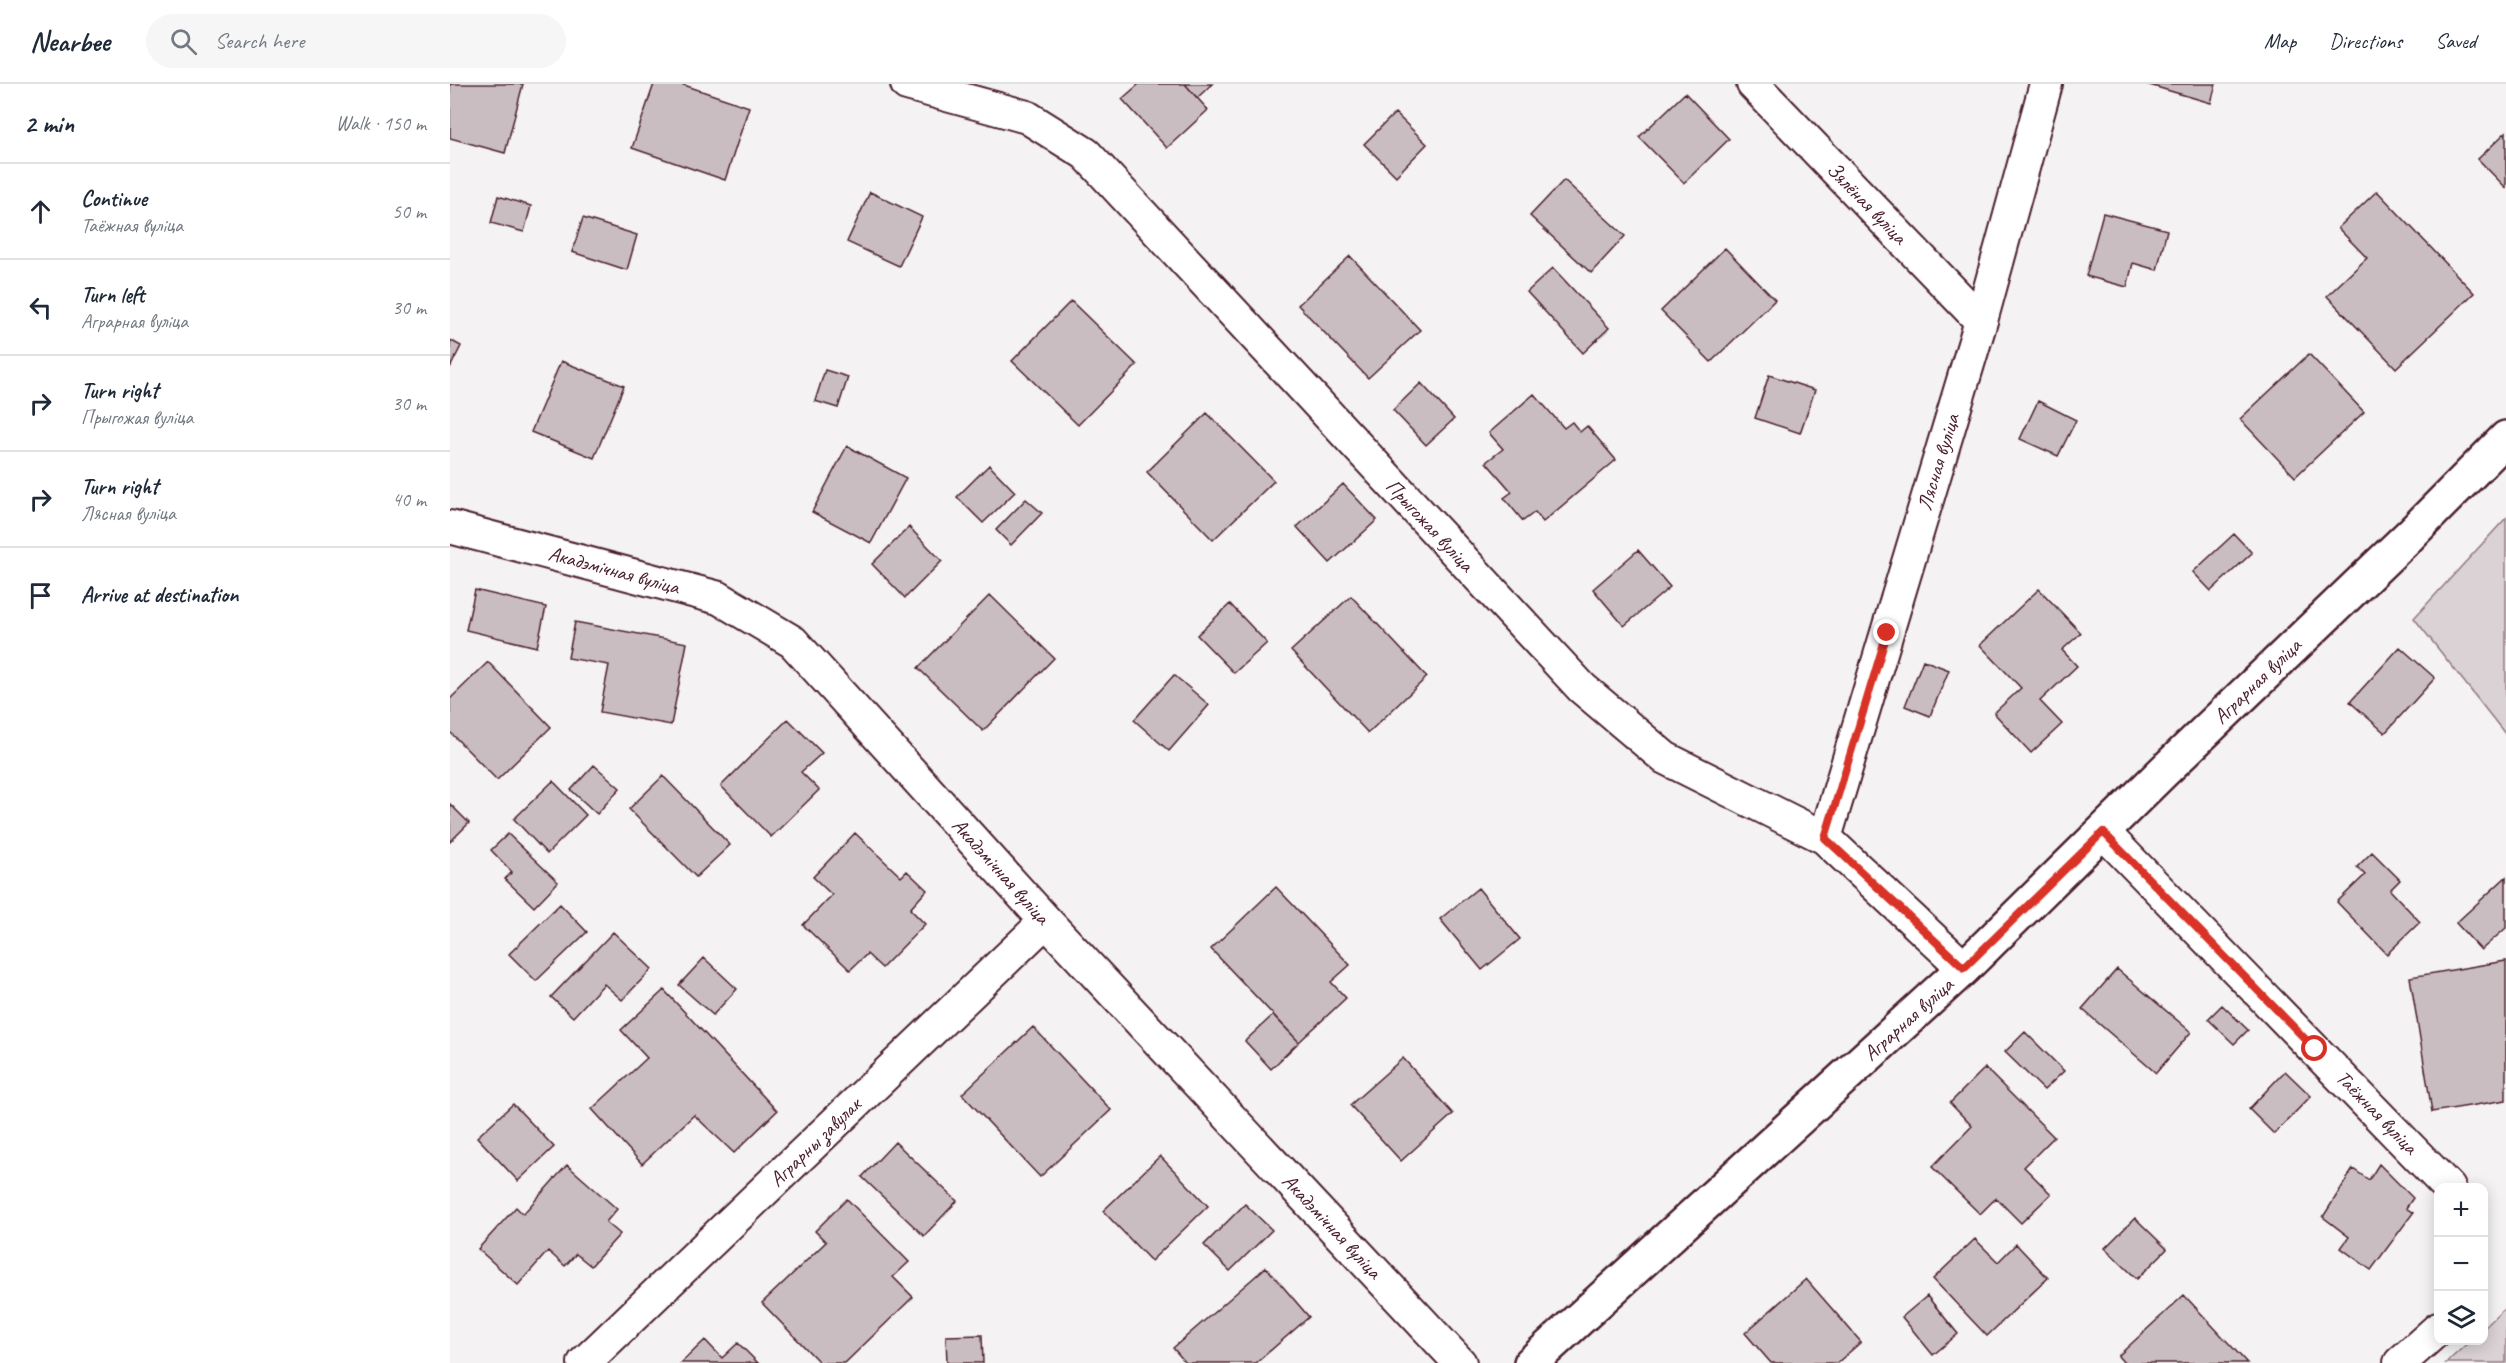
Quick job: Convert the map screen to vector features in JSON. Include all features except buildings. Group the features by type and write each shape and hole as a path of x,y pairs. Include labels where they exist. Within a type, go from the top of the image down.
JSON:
{"street":[{"name":"Прыгожая вуліца","path":"908,84 1027,117 1086,154 1582,688 1665,758 1825,838 1964,968"},
{"name":"Зялёная вуліца","path":"1753,84 1981,321"},
{"name":"Лясная вуліца","path":"1825,838 1981,321 2046,84"},
{"name":"Аграрная вуліца","path":"1532,1363 1964,968 2410,535 2506,438"},
{"name":"Акадэмічная вуліца","path":"450,527 719,598 793,642 1046,921 1460,1363"},
{"name":"Таёжная вуліца","path":"2103,832 2444,1183"},
{"name":"Аграрны завулак","path":"584,1363 1046,921"},
{"path":"2400,1363 2434,1333"}],"shaded area":[{"path":"2506,518 2506,735 2414,618"},
{"path":"2506,1307 2506,1363 2446,1363 2466,1345 2488,1345 2488,1324"}],"route":[{"path":"1887,633 1825,838 1964,968 2103,832 2315,1049"}]}
